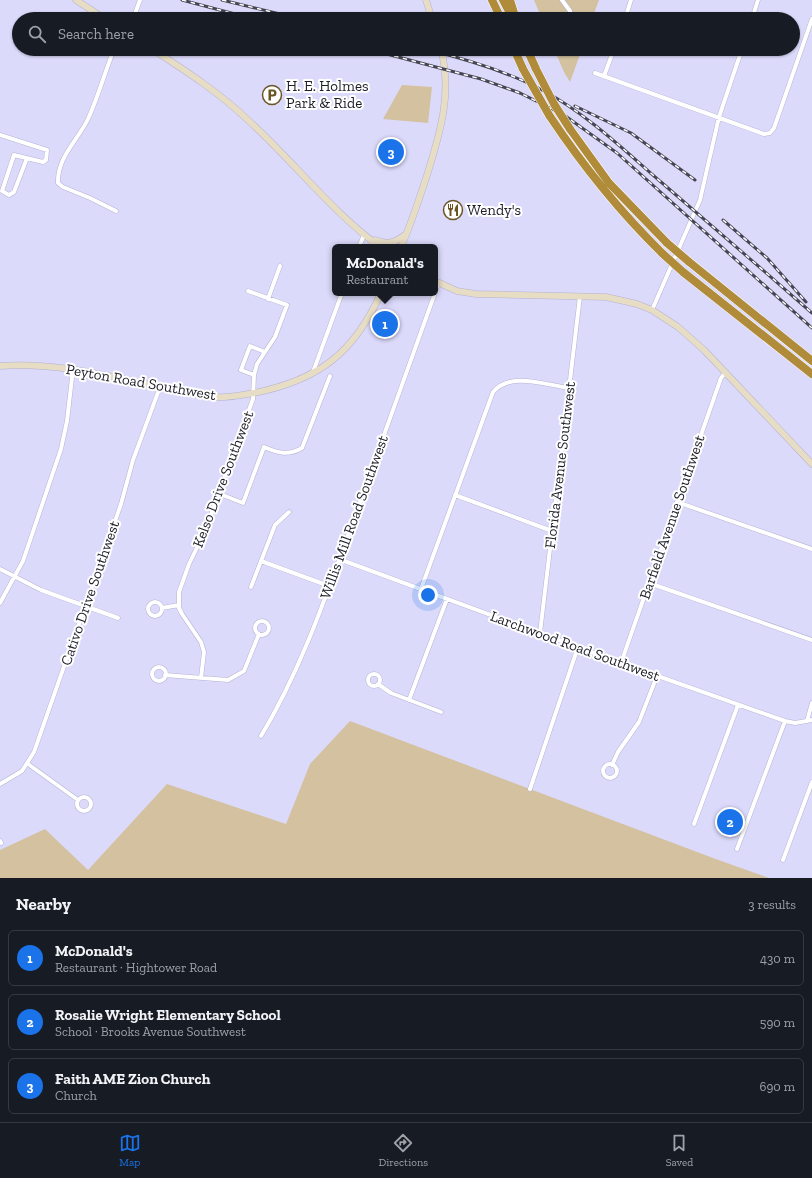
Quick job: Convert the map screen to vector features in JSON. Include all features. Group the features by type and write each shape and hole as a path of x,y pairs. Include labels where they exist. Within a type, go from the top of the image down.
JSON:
{"highway":[{"path":"492,0 498,12"},
{"path":"503,0 510,12"},
{"path":"510,0 513,12"},
{"path":"518,56 549,115 590,174 639,231 683,272 812,374"},
{"path":"530,56 554,104 570,129 610,183 667,243 812,361"}],"main road":[{"path":"76,0 94,12"},
{"path":"426,0 430,12"},
{"path":"162,56 206,85 235,108 262,133 336,210 376,244"},
{"path":"402,244 420,197 444,115 446,85 442,56"},
{"path":"366,236 382,243 392,243 408,232"},
{"path":"438,282 457,291 476,294 580,296 621,299 652,310 678,327 726,372 812,464"},
{"name":"Peyton Road Southwest","path":"0,366 41,365 74,369 215,397 233,397 283,386 314,372 340,355 357,336 370,317 380,296"}],"street":[{"path":"136,12 140,0"},
{"path":"563,0 570,12"},
{"path":"628,12 632,0"},
{"path":"754,12 758,0"},
{"path":"800,54 812,20"},
{"path":"111,56 87,120 65,154 58,176 58,182 62,187 90,198 116,211"},
{"path":"604,76 611,56"},
{"path":"652,310 700,200 719,117 740,56"},
{"path":"594,72 764,134 770,133 774,128 799,56"},
{"path":"0,135 47,150 46,160 43,162 14,154 2,191 4,194 9,195 14,192 27,158"},
{"path":"361,244 366,236"},
{"path":"268,298 280,266"},
{"path":"248,291 287,305 278,331 265,352 257,364 254,375 241,370 250,346 265,352"},
{"path":"314,372 341,296"},
{"name":"Willis Mill Road Southwest","path":"261,736 288,686 329,586 434,296"},
{"name":"Florida Avenue Southwest","path":"540,633 580,296"},
{"path":"0,603 22,561 62,449 74,369"},
{"name":"Barfield Avenue Southwest","path":"620,663 721,378 726,372"},
{"name":"Kelso Drive Southwest","path":"179,605 179,592 189,564 205,531 220,494 254,392 254,375"},
{"path":"220,494 243,503 264,447 278,453 290,454 302,448 330,376"},
{"path":"421,589 490,398 497,387 506,382 516,380 569,388"},
{"name":"Cativo Drive Southwest","path":"0,784 14,777 28,764 34,752 121,504 133,460 160,387"},
{"path":"454,495 552,531"},
{"path":"678,502 812,549"},
{"path":"251,587 275,525 289,512"},
{"name":"Larchwood Road Southwest","path":"339,559 620,663 785,721 795,723 812,720"},
{"path":"260,563 329,586"},
{"path":"0,568 41,590 118,618"},
{"path":"649,583 812,640"},
{"path":"409,700 447,599"},
{"path":"162,608 179,605 184,618 201,642 204,652 201,678"},
{"path":"165,675 228,680 238,676 244,671 260,634"},
{"path":"530,789 578,647"},
{"path":"612,765 618,752 639,722 657,676"},
{"path":"378,684 391,693 441,712"},
{"path":"807,721 812,703"},
{"path":"694,824 738,705"},
{"path":"737,849 785,721"},
{"path":"28,764 78,800"},
{"path":"783,860 812,782"}],"shaded area":[{"path":"534,0 599,0 595,12 539,12"},
{"path":"557,56 579,56 570,82"},
{"path":"402,85 432,87 428,123 383,119"},
{"path":"350,721 769,878 0,878 0,850 45,829 88,870 167,784 286,824 310,764"}],"railway":[{"path":"182,0 227,12"},
{"path":"222,0 272,12"},
{"path":"394,56 481,79 520,93 564,115 617,153 812,328"},
{"path":"452,56 516,77 560,100 576,111 619,145 812,313"},
{"path":"575,106 631,133 695,180"},
{"path":"723,220 767,258 806,302"}],"place":[{"name":"H. E. Holmes Park & Ride","path":"272,95"},
{"name":"Faith AME Zion Church","path":"391,152"},
{"name":"Wendy's","path":"453,210"},
{"name":"McDonald's","path":"385,324"},
{"name":"Rosalie Wright Elementary School","path":"730,822"}]}
